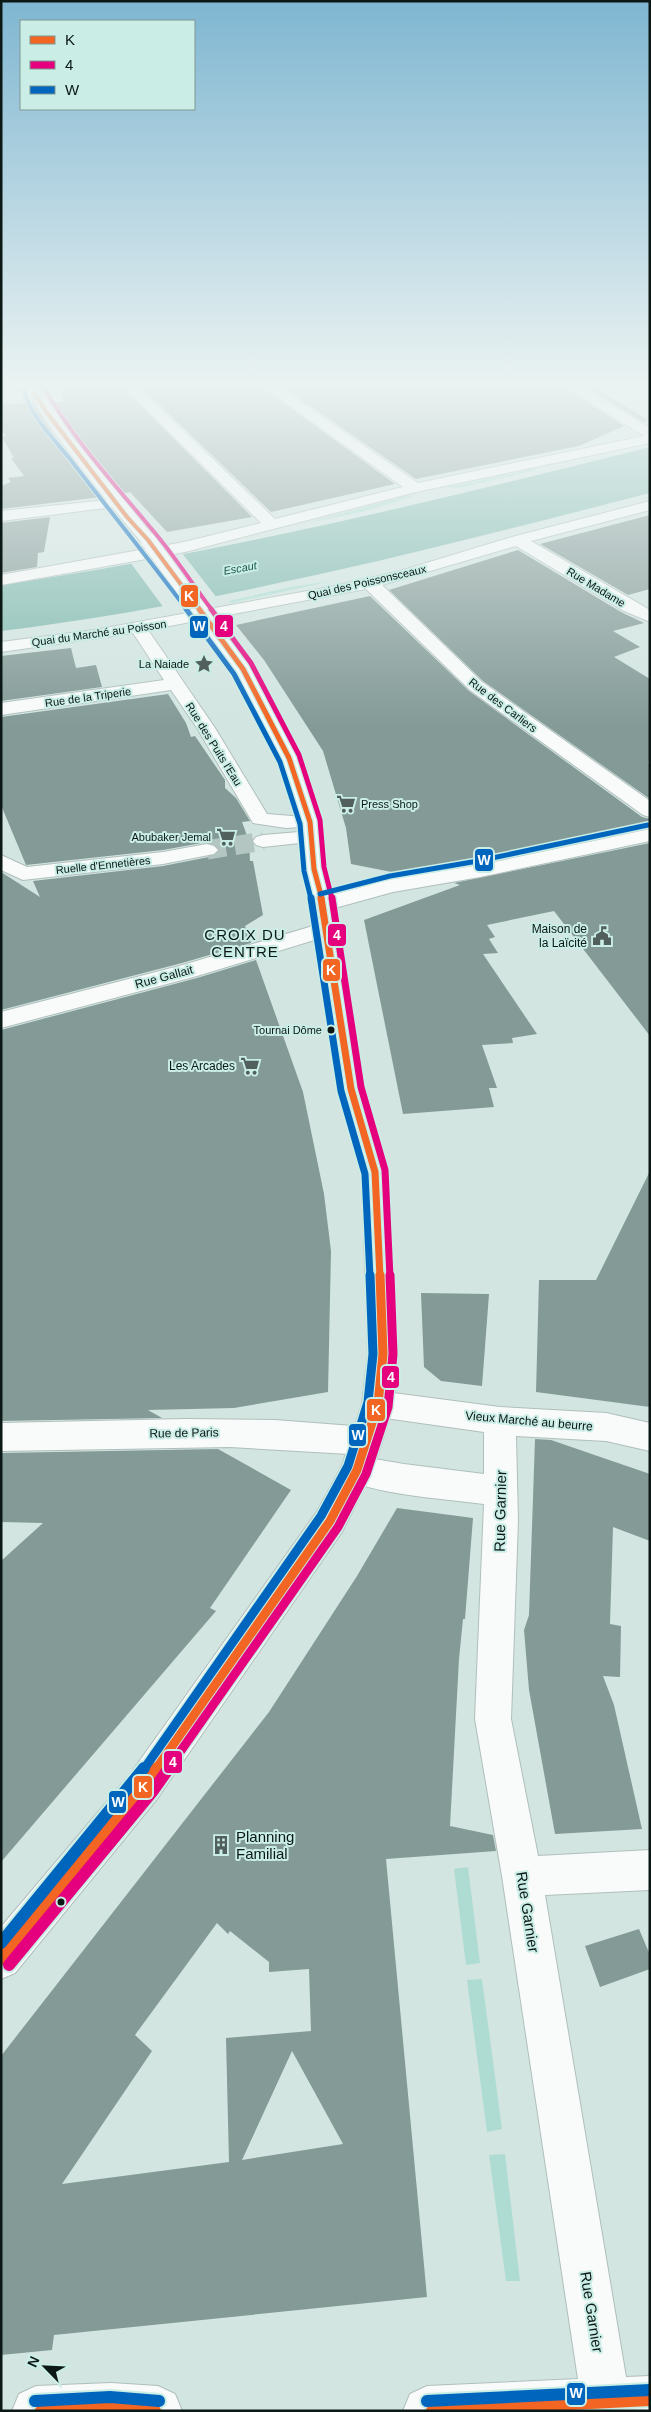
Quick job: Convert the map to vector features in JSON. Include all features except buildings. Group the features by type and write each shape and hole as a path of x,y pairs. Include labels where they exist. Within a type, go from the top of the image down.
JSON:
{"street":[{"path":"1,1959 144,1786 330,1521 361,1455 378,1404 383,1354 375,1172 351,1089 324,916 314,869 310,830 289,758 243,669 148,540 115,501"},
{"path":"247,501 272,525"},
{"path":"1,580 224,539 366,501"},
{"path":"1,516 117,503"},
{"name":"Quai des Poissonsceaux","path":"226,612 404,575 518,540 650,505"},
{"name":"Rue Madame","path":"518,540 628,606 650,617"},
{"name":"Rue des Carliers","path":"370,583 476,686 650,811"},
{"name":"Quai du Marché au Poisson","path":"1,647 138,628 226,612"},
{"name":"Rue des Puits l'Eau","path":"138,628 231,768 260,819 286,822 310,830"},
{"name":"Rue de la Triperie","path":"1,709 176,684"},
{"path":"264,841 310,830"},
{"name":"Rue Gallait","path":"1,1020 189,971 392,886 480,871 650,835"},
{"name":"Ruelle d'Ennetières","path":"1,861 23,874 162,858 207,850"},
{"name":"Vieux Marché au beurre","path":"378,1404 500,1421 606,1427 650,1437"},
{"name":"Rue Garnier","path":"500,1421 502,1490 493,1719 522,1876 597,2340 620,2404"},
{"name":"Rue de Paris","path":"1,1437 213,1432 330,1437 361,1455"},
{"path":"361,1455 404,1479 502,1490"},
{"path":"522,1876 650,1870"},
{"path":"427,2411 620,2404"},
{"path":"36,2411 111,2407 158,2411"}],"shaded area":[{"path":"389,501 400,501 362,512 302,524"},
{"path":"332,581 231,603 229,601 291,587"},
{"path":"468,1867 480,1963 466,1965 454,1869"},
{"path":"482,1979 502,2129 487,2132 467,1980"},
{"path":"505,2154 520,2281 506,2281 489,2155"}],"water":[{"name":"Escaut","path":"431,501 620,501 408,554 246,590 83,620 1,631 1,585 165,558"}],"pier":[{"path":"182,553 217,598 164,608 130,562"}],"tunnel":[{"path":"207,850 263,841"}],"transit line":[{"name":"W","path":"1,1943 136,1780 321,1516 348,1466 368,1402 373,1354 365,1174 341,1091 320,965 313,906 304,871 300,824 280,762 234,674 140,546 102,501"},
{"name":"K","path":"1,1959 144,1786 330,1521 357,1470 378,1404 383,1354 375,1172 351,1089 330,963 323,904 314,869 310,822 289,758 243,669 148,540 114,501"},
{"name":"4","path":"9,1965 152,1792 338,1527 366,1474 388,1407 393,1354 385,1170 361,1087 340,962 333,903 324,867 320,820 299,755 251,663 156,534 127,501"},
{"name":"W","path":"320,894 390,876 478,861 648,825"},
{"name":"W","path":"427,2401 650,2390"},
{"name":"W","path":"35,2401 110,2397 159,2401"},
{"name":"K","path":"432,2411 650,2400"},
{"name":"K","path":"41,2411 111,2407 155,2411"}],"place":[{"name":"La Naiade","path":"204,664"},
{"name":"Press Shop","path":"346,804"},
{"name":"Abubaker Jemal","path":"226,837"},
{"name":"Maison de la Laïcité","path":"602,936"},
{"name":"Tournai Dôme","path":"331,1030"},
{"name":"Les Arcades","path":"250,1066"},
{"name":"Planning Familial","path":"221,1845"}],"district":[{"name":"CROIX DU CENTRE","path":"245,942"}]}
